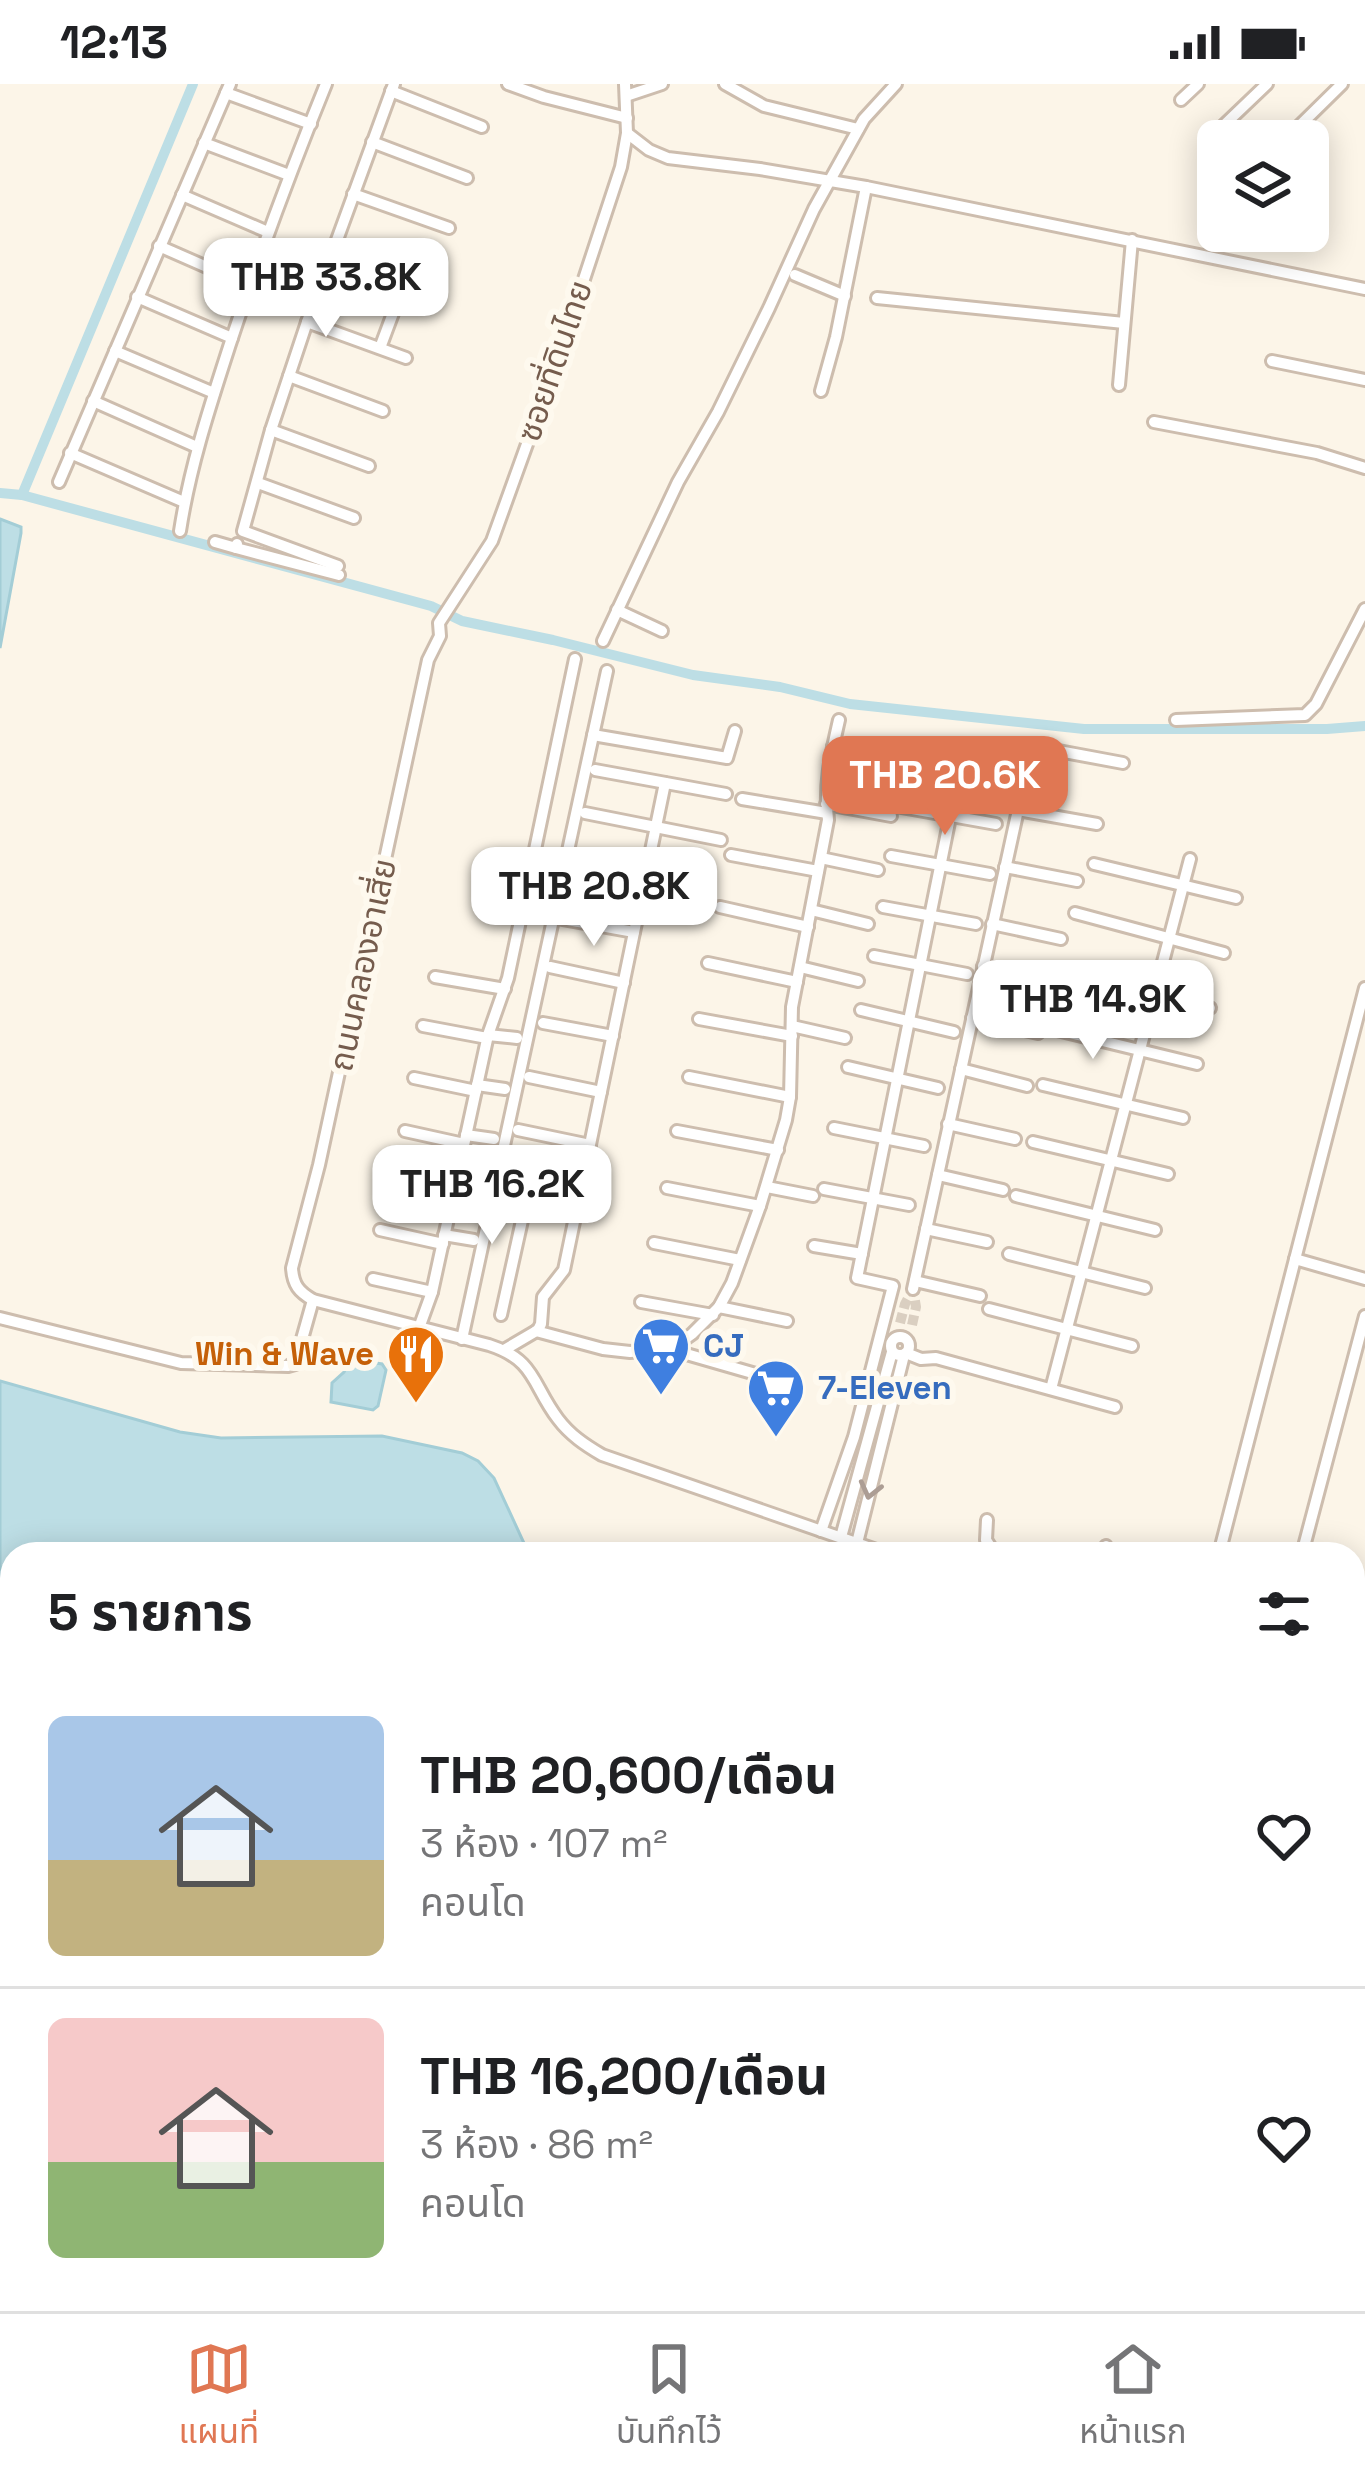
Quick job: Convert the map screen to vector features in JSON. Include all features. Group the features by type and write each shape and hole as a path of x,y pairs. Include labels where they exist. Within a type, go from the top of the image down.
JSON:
{"street":[{"path":"180,531 214,393 268,232 326,84"},
{"path":"508,84 628,118"},
{"path":"626,90 662,84"},
{"path":"725,84 764,106 858,130"},
{"path":"602,641 830,181 858,130 896,84"},
{"path":"1181,100 1198,84"},
{"path":"1229,120 1267,84"},
{"path":"1317,84 1329,96"},
{"path":"1306,120 1342,84"},
{"path":"236,548 307,322 392,87 482,127"},
{"path":"58,482 228,88 311,124"},
{"name":"ซอยที่ดินไทย","path":"439,623 492,541 557,361 621,167 627,134 626,90"},
{"path":"627,134 668,158 830,181 1365,289"},
{"path":"372,142 467,178"},
{"path":"204,143 289,175"},
{"path":"820,391 866,188"},
{"path":"353,194 448,228"},
{"path":"182,195 268,232"},
{"path":"1119,385 1132,240"},
{"path":"159,246 250,286"},
{"path":"334,249 431,280"},
{"path":"380,348 408,273"},
{"path":"796,274 845,296"},
{"path":"137,297 232,338"},
{"path":"877,298 1124,323"},
{"path":"307,322 406,358"},
{"path":"115,351 214,393"},
{"path":"1272,361 1365,380"},
{"path":"290,376 383,411"},
{"path":"93,401 197,447"},
{"path":"1154,422 1317,453 1365,468"},
{"path":"271,430 369,466"},
{"path":"70,453 184,502"},
{"path":"258,483 354,518"},
{"path":"215,542 338,570 243,531"},
{"path":"1176,721 1305,715 1316,704 1365,609"},
{"path":"617,610 662,632"},
{"name":"ถนนคลองอาเสี่ย","path":"313,1300 295,1285 292,1268 320,1165 428,661 440,636 439,623"},
{"path":"419,1328 432,1292 488,1036 505,988 575,659"},
{"path":"462,1339 607,671"},
{"path":"536,1331 603,1349 666,1348 692,1334 716,1311 760,1206 790,1097 797,982 819,865 828,765 839,720"},
{"path":"593,735 727,758 735,731"},
{"path":"833,746 1007,772"},
{"path":"980,1296 914,1285 1033,746 1123,763"},
{"path":"821,1531 854,1438 893,1286 857,1278 961,763"},
{"path":"595,770 727,794"},
{"path":"504,1350 536,1331 543,1297 564,1270 665,783"},
{"path":"742,799 996,824"},
{"path":"1018,810 1097,824"},
{"path":"585,813 721,840"},
{"path":"730,855 878,870"},
{"path":"891,856 990,874"},
{"path":"1051,1389 1190,859"},
{"path":"573,862 709,889"},
{"path":"1094,863 1237,898"},
{"path":"1006,867 1077,881"},
{"path":"883,907 976,924"},
{"path":"720,908 808,927"},
{"path":"811,910 868,924"},
{"path":"1076,913 1224,953"},
{"path":"562,920 634,932"},
{"path":"992,924 1061,939"},
{"path":"874,956 967,974"},
{"path":"708,964 797,982"},
{"path":"983,966 1057,975 1210,1008"},
{"path":"550,967 624,982"},
{"path":"800,967 858,981"},
{"path":"435,977 505,988"},
{"path":"1222,1542 1365,988"},
{"path":"861,1010 954,1032"},
{"path":"972,1018 1037,1033"},
{"path":"699,1019 845,1038"},
{"path":"543,1023 613,1036"},
{"path":"424,1026 517,1039"},
{"path":"1057,1030 1197,1064"},
{"path":"848,1067 938,1088"},
{"path":"961,1069 1027,1086"},
{"path":"529,1077 601,1092"},
{"path":"688,1077 790,1097"},
{"path":"414,1078 505,1089"},
{"path":"1043,1085 1183,1118"},
{"path":"948,1124 1015,1138"},
{"path":"834,1128 924,1147"},
{"path":"518,1130 590,1144"},
{"path":"405,1131 494,1139"},
{"path":"677,1131 778,1150"},
{"path":"1034,1142 1168,1174"},
{"path":"938,1175 1003,1190"},
{"path":"392,1180 485,1191"},
{"path":"507,1184 579,1200"},
{"path":"766,1187 909,1205"},
{"path":"667,1188 760,1206"},
{"path":"501,1315 529,1189"},
{"path":"1016,1196 1155,1230"},
{"path":"926,1229 987,1242"},
{"path":"380,1230 474,1240"},
{"path":"653,1243 740,1260"},
{"path":"814,1246 862,1254"},
{"path":"1009,1254 1145,1288"},
{"path":"1295,1259 1365,1279"},
{"path":"374,1279 432,1292"},
{"path":"0,1318 181,1363 288,1366 295,1364 313,1300 504,1350 524,1364 569,1432 602,1455 852,1542"},
{"path":"641,1302 787,1321"},
{"path":"989,1309 1132,1346"},
{"path":"1305,1542 1365,1316"},
{"path":"857,1542 906,1324"},
{"path":"841,1537 902,1346"},
{"path":"902,1346 925,1348 936,1358 1115,1407"},
{"path":"666,1348 773,1379"},
{"path":"987,1520 987,1542"}],"water":[{"path":"0,519 21,527 21,533 0,648"},
{"path":"356,1360 382,1364 386,1370 373,1410 331,1402 332,1383"},
{"path":"0,1381 180,1432 221,1438 382,1436 462,1453 494,1478 523,1542 0,1542"}],"waterway":[{"path":"22,495 193,84"},
{"path":"0,493 22,495 431,606 462,621 693,675 780,687 850,704 1084,729 1365,726"}],"tunnel":[{"path":"900,1323 913,1289"},
{"path":"912,1325 913,1289"}],"place":[{"name":"CJ","path":"661,1397"},
{"name":"Win & Wave","path":"416,1405"},
{"name":"7-Eleven","path":"776,1439"}]}
